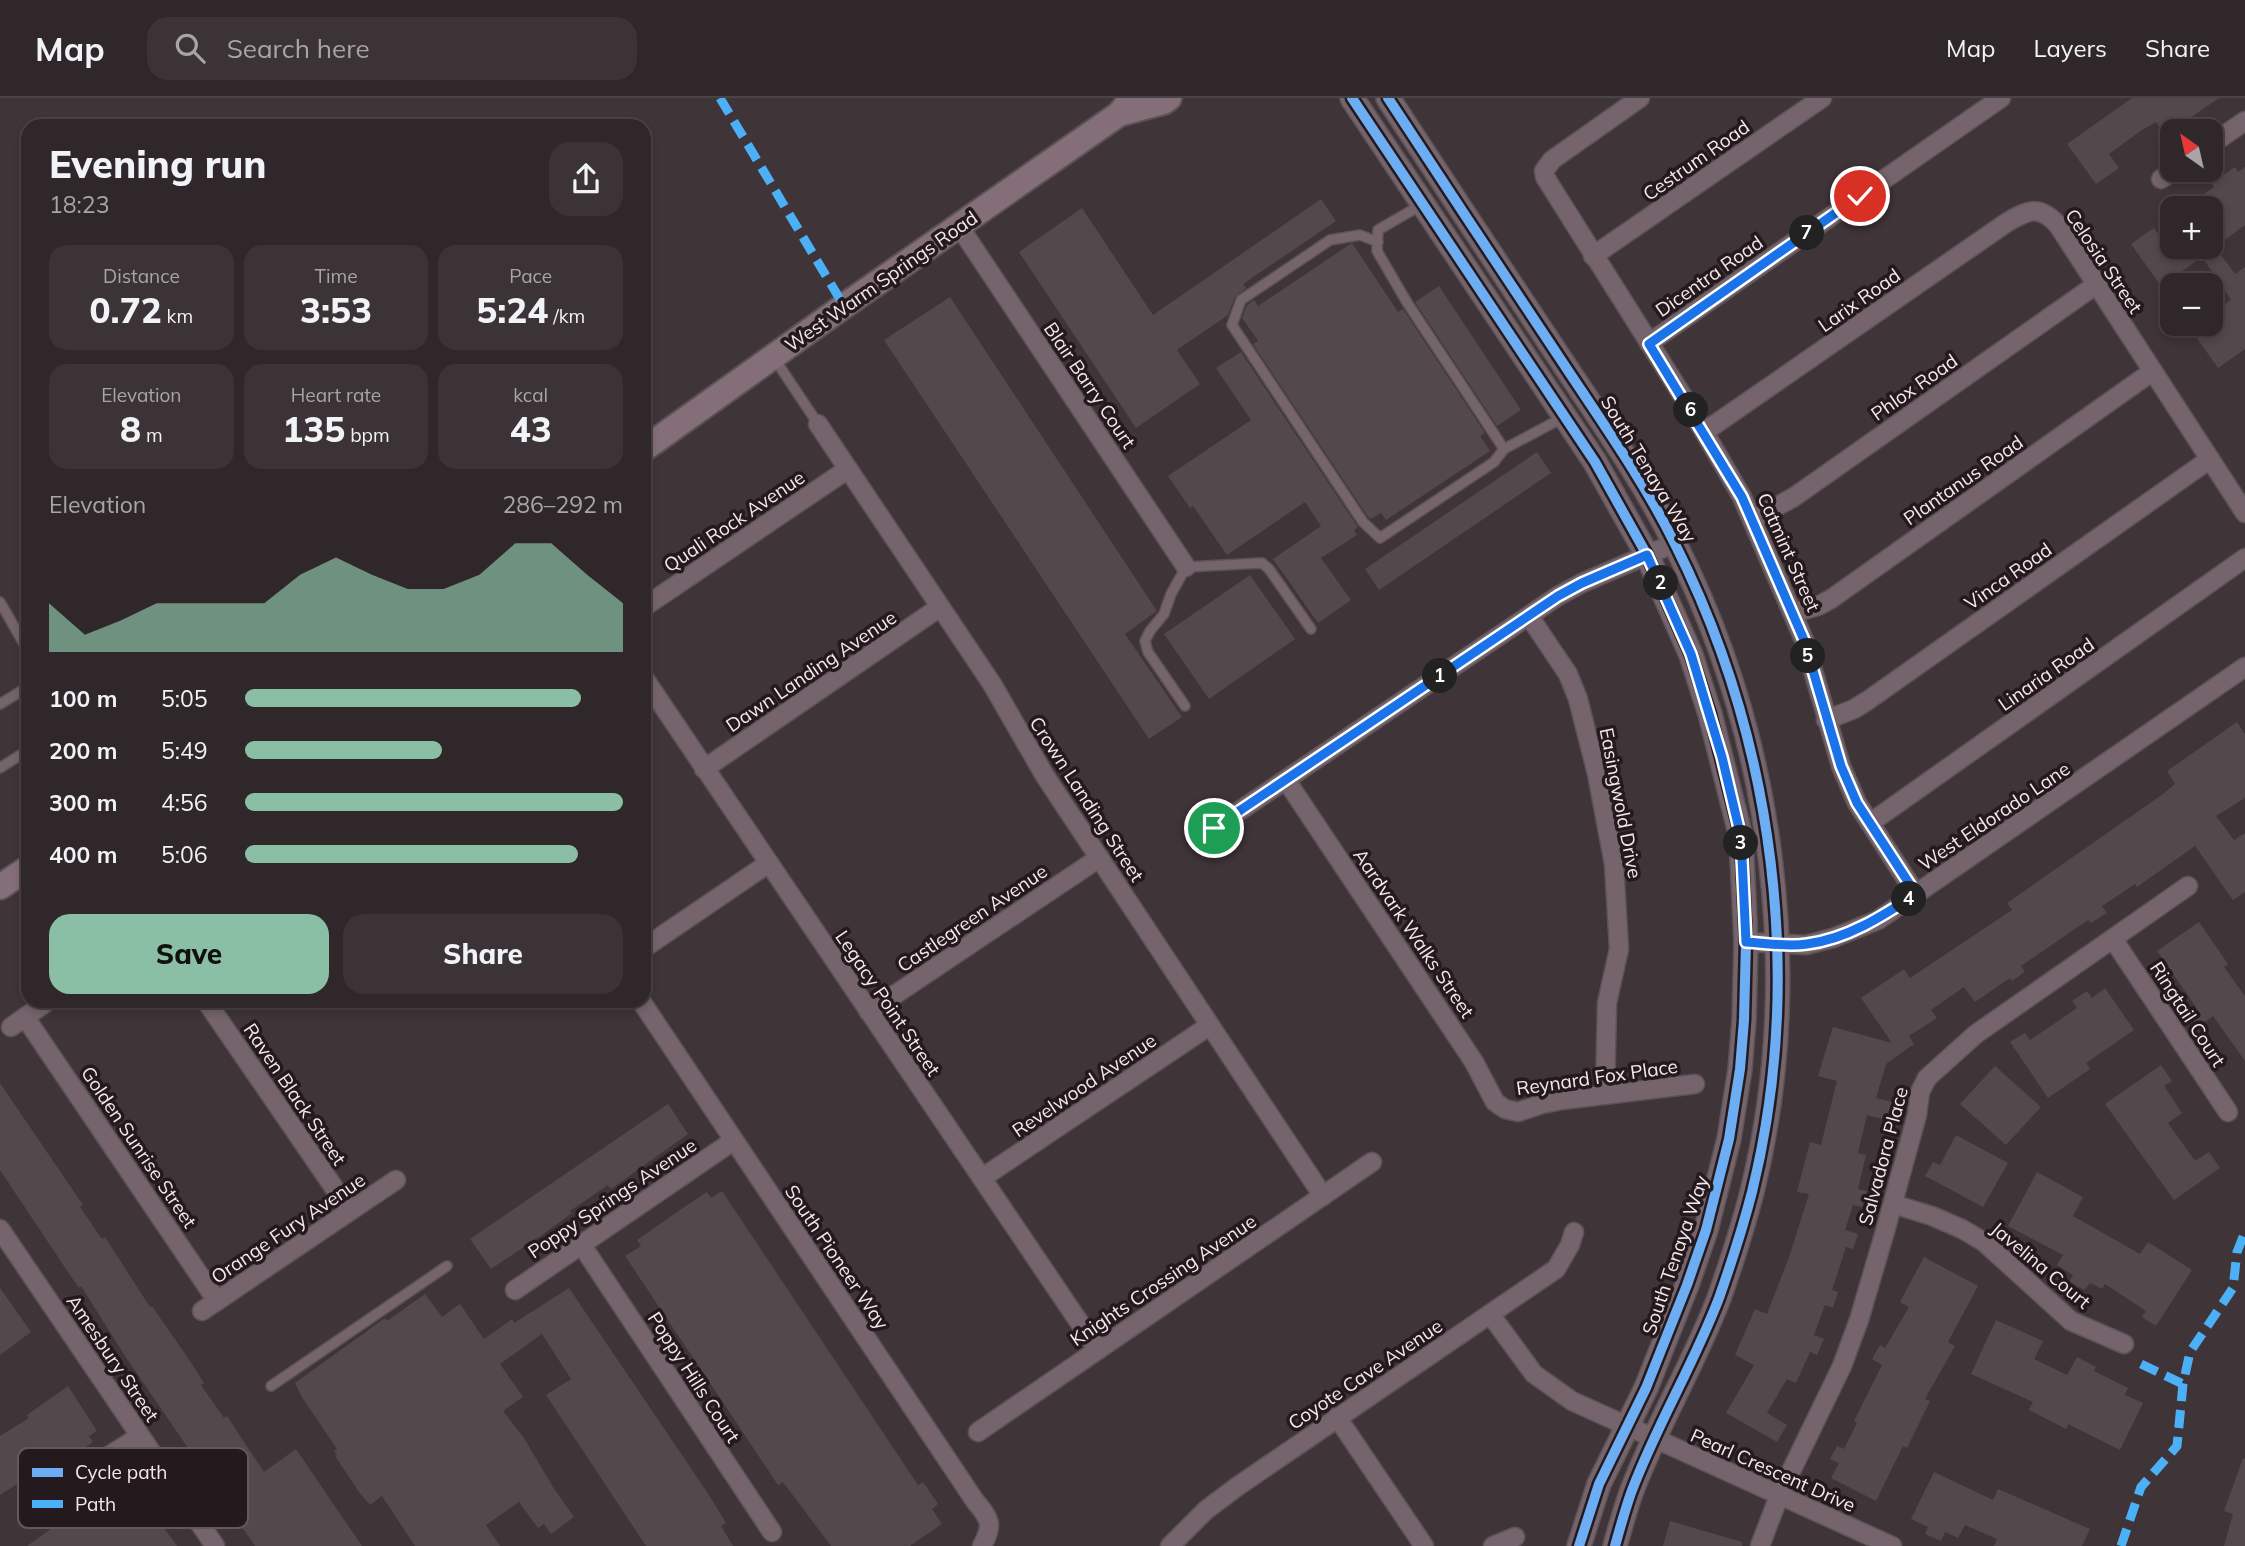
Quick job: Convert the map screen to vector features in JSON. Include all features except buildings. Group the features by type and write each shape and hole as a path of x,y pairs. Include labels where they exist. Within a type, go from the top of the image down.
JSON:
{"main road":[{"name":"West Warm Springs Road","path":"651,444 1125,106 1164,102 1169,98"},
{"path":"0,887 21,874"}],"street":[{"name":"South Tenaya Way","path":"1352,98 1595,462 1647,555 1691,654 1722,757 1741,837 1746,942 1740,1069 1719,1181 1687,1285 1646,1388 1631,1493 1615,1546"},
{"name":"South Tenaya Way","path":"1388,98 1619,449 1675,543 1720,645 1752,750 1764,813 1777,944 1772,1082 1752,1192 1718,1298 1640,1434 1599,1484 1579,1546"},
{"name":"Catmint Street","path":"1640,98 1552,160 1544,171 1549,184 1742,497 1804,640 1826,720 1857,803 1916,894"},
{"name":"Cestrum Road","path":"1593,256 1822,98"},
{"name":"Dicentra Road","path":"1649,344 2001,98"},
{"path":"2223,136 2245,121"},
{"name":"Celosia Street","path":"2040,211 2059,225 2245,513"},
{"name":"Larix Road","path":"1704,432 2006,223 2021,214 2040,211"},
{"name":"Blair Barry Court","path":"959,226 1186,567"},
{"name":"Phlox Road","path":"1752,520 1794,497 2097,285"},
{"name":"Plantanus Road","path":"1793,613 1818,606 1830,599 2153,371"},
{"name":"Crown Landing Street","path":"818,424 992,684 1045,776 1323,1196"},
{"name":"Vinca Road","path":"1826,720 1867,701 2210,459"},
{"name":"Quali Rock Avenue","path":"651,602 848,469"},
{"path":"1214,828 1582,583 1675,543"},
{"name":"Linaria Road","path":"1870,823 2245,558"},
{"name":"Dawn Landing Avenue","path":"704,769 940,607"},
{"name":"Easingwold Drive","path":"1529,616 1568,674 1578,699 1600,787 1614,864 1619,949 1607,1003 1605,1095"},
{"name":"West Eldorado Lane","path":"1746,942 1806,945 1833,938 1878,920 2245,667"},
{"name":"Legacy Point Street","path":"651,689 1098,1350"},
{"name":"Aardvark Walks Street","path":"1286,780 1474,1062 1495,1102 1505,1109"},
{"name":"Castlegreen Avenue","path":"869,1012 1099,858"},
{"path":"651,943 769,863"},
{"name":"Salvadora Place","path":"1760,1546 1779,1496 1842,1366 1859,1320 1917,1115 1920,1092 1927,1078 1976,1034 2189,886"},
{"name":"Ringtail Court","path":"2113,939 2228,1112"},
{"name":"Golden Sunrise Street","path":"38,1008 18,1022 210,1306"},
{"name":"Raven Black Street","path":"211,1008 350,1211"},
{"name":"South Pioneer Way","path":"646,1008 987,1516 990,1526 984,1542"},
{"name":"Revelwood Avenue","path":"982,1178 1209,1026"},
{"name":"Reynard Fox Place","path":"1505,1109 1518,1112 1542,1104 1695,1084"},
{"name":"Poppy Springs Avenue","path":"515,1290 733,1140"},
{"name":"Knights Crossing Avenue","path":"978,1432 1373,1162"},
{"name":"Orange Fury Avenue","path":"210,1306 397,1180"},
{"name":"Javelina Court","path":"1893,1204 1942,1221 1984,1242 2071,1321 2124,1344"},
{"name":"Amesbury Street","path":"0,1229 8,1256 148,1448"},
{"name":"Coyote Cave Avenue","path":"1170,1546 1206,1510 1337,1417 1556,1269 1574,1232"},
{"name":"Poppy Hills Court","path":"581,1244 772,1532"},
{"name":"Pearl Crescent Drive","path":"1490,1314 1534,1374 1572,1401 1892,1546"},
{"path":"1337,1417 1424,1546"},
{"path":"121,1448 140,1436"},
{"name":"Amesbury Street","path":"203,1528 215,1546"},
{"path":"1493,1546 1515,1537"}],"lane":[{"path":"1423,204 1378,230 1377,251 1408,304 1504,449"},
{"path":"1378,242 1360,235 1330,240 1241,300 1232,324 1363,523 1380,538 1494,462 1504,449 1565,416"},
{"path":"773,357 818,424"},
{"path":"1185,706 1148,652 1145,641 1164,614 1171,594 1186,567 1262,563 1311,628"},
{"path":"0,602 21,639"},
{"path":"0,704 21,691"},
{"path":"0,768 21,754"},
{"path":"271,1386 447,1266"}],"marked path":[{"path":"720,98 844,306"},
{"path":"2121,1546 2141,1487 2177,1446 2183,1384 2190,1352 2233,1288 2237,1252 2245,1232"},
{"path":"2141,1364 2183,1384"}],"cycle path":[{"path":"1352,98 1595,462 1647,555 1691,655 1710,714 1741,837 1746,942 1744,1020 1740,1069 1729,1139 1706,1230 1687,1285 1646,1388 1599,1484 1579,1546"},
{"path":"1388,98 1622,452 1675,544 1709,620 1736,698 1757,779 1770,861 1777,944 1776,1028 1768,1111 1752,1192 1719,1298 1641,1468 1615,1546"}],"route":[{"path":"1214,828 1558,596 1647,555 1691,654 1722,757 1741,837 1746,942 1806,945 1833,938 1878,920 1916,894 1857,803 1841,766 1804,640 1742,497 1649,344 1860,196"}]}
